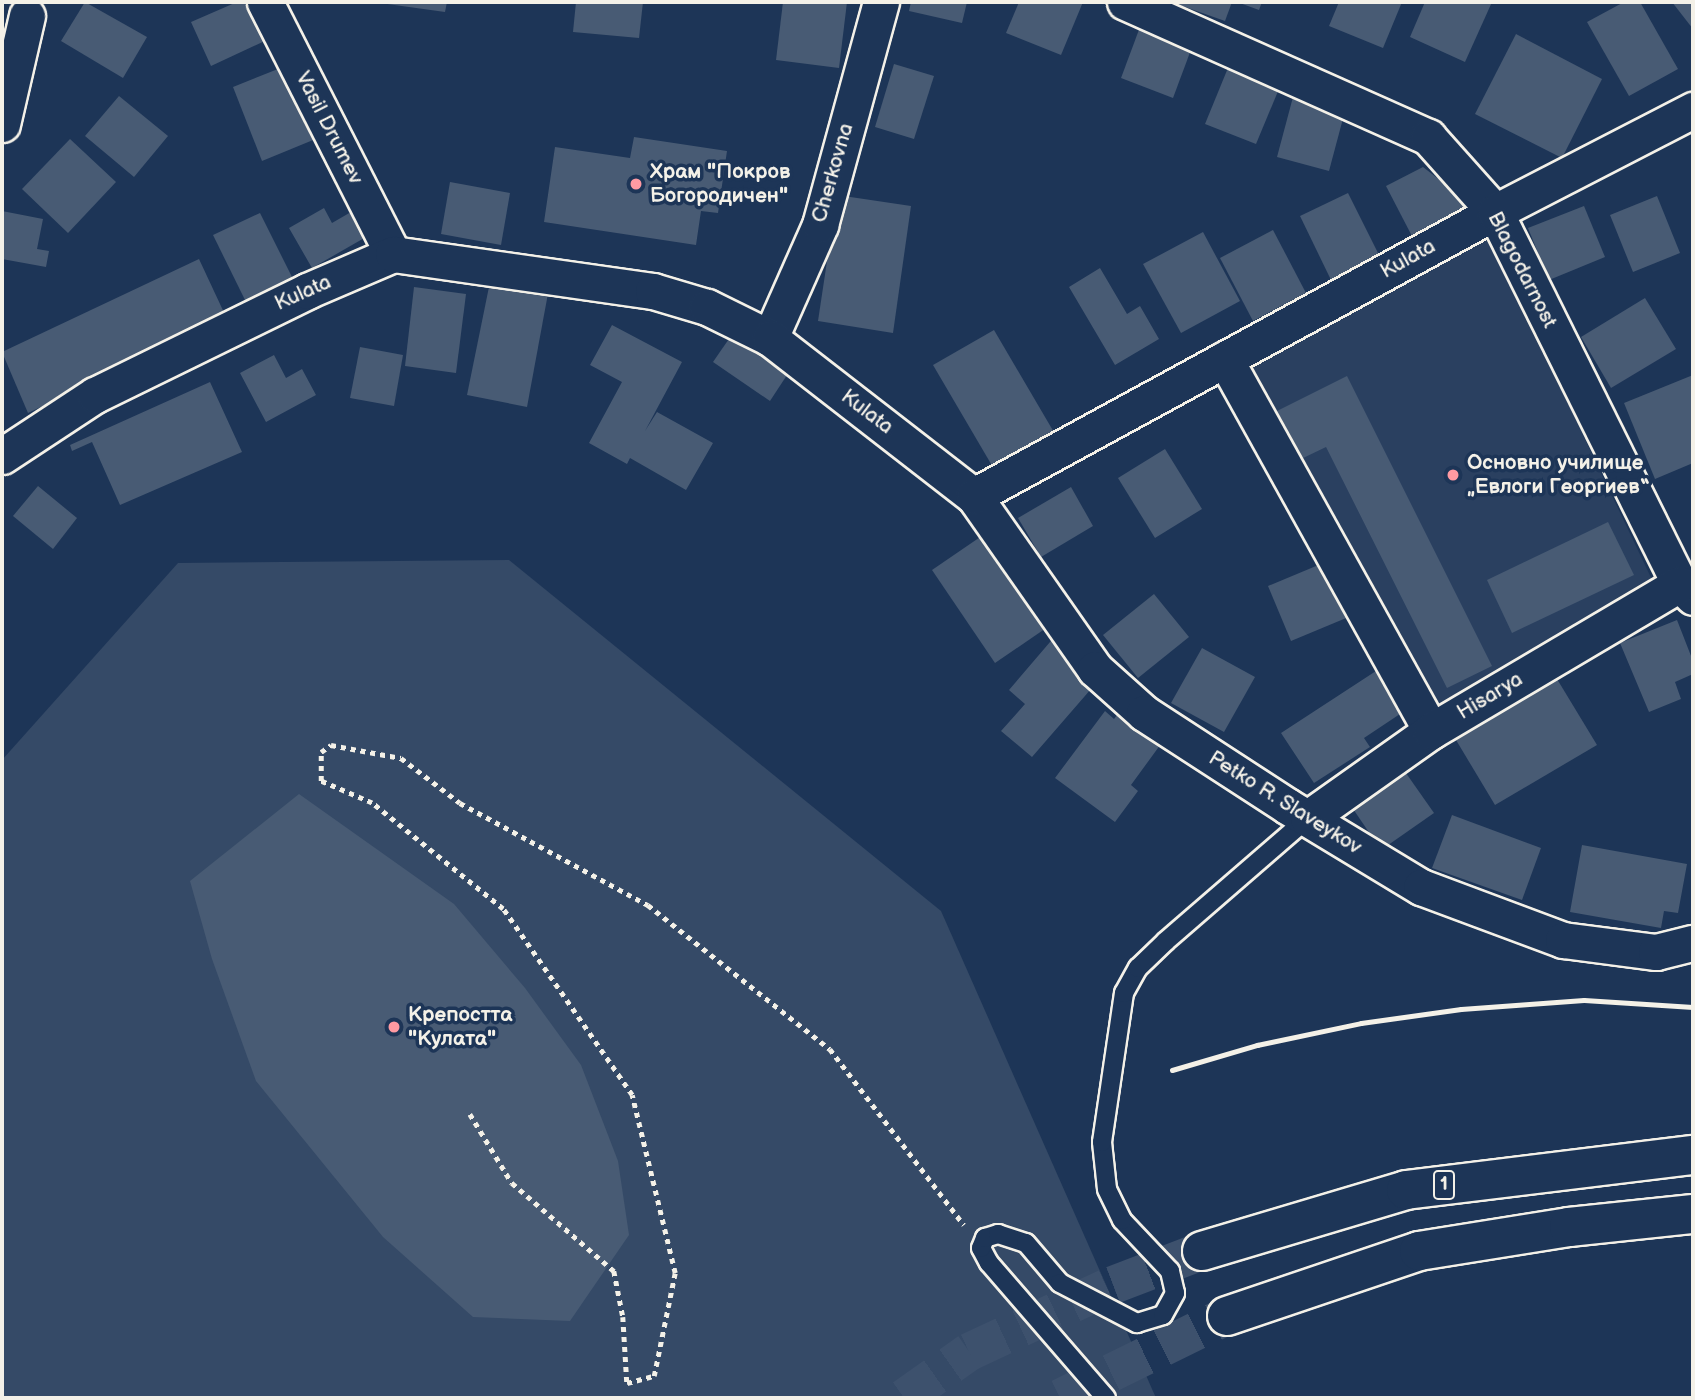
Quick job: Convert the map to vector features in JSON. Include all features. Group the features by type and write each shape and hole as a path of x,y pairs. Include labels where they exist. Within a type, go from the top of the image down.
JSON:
{"main road":[{"name":"1","path":"1202,1251 1406,1190 1693,1155"},
{"path":"1227,1316 1419,1251 1569,1227 1693,1214"}],"street":[{"name":"Vasil Drumev","path":"265,2 394,254"},
{"name":"Cherkovna","path":"770,338 820,225 881,2"},
{"name":"Blagodarnost","path":"1125,2 1427,137 1495,212 1686,590"},
{"path":"2,44 32,9"},
{"path":"2,124 32,9"},
{"name":"Kulata","path":"2,456 95,395 307,291 394,254 653,291 707,307 770,338 974,496 1495,212 1693,110"},
{"path":"1224,359 1431,731"},
{"name":"Petko R. Slaveykov","path":"974,496 1095,669 1144,713 1308,818 1421,887 1563,940 1656,952 1693,943"},
{"name":"Hisarya","path":"1308,818 1431,731 1686,590"}],"lane":[{"path":"1106,1398 1071,1363 981,1248 985,1238 998,1234 1026,1243 1060,1283 1092,1302 1137,1323 1163,1315 1175,1293 1170,1271 1122,1220 1107,1189 1102,1142 1124,993 1138,968 1166,941 1308,818"}],"path":[{"path":"470,1114 512,1183 614,1271 623,1317 627,1383 654,1376 675,1273 632,1095 503,909 372,803 321,782 321,752 331,745 401,758 460,803 648,905 830,1049 981,1248"}],"shaded area":[{"name":"Основно училище „Евлоги Георгиев“","path":"1485,229 1654,584 1436,712 1242,366"},
{"path":"509,560 941,911 1156,1398 2,1398 2,760 178,563"}],"building":[{"path":"85,2 147,37 123,78 61,41"},
{"path":"237,2 250,2 267,40 211,66 191,22"},
{"path":"373,2 447,2 445,12"},
{"path":"576,2 643,2 639,38 573,32"},
{"path":"783,2 847,2 839,68 776,60"},
{"path":"911,2 967,2 962,23 909,11"},
{"path":"1019,2 1083,2 1061,55 1006,33"},
{"path":"1171,2 1232,2 1225,21"},
{"path":"1237,2 1262,2 1259,10"},
{"path":"1339,2 1402,2 1383,48 1329,26"},
{"path":"1425,2 1492,2 1465,62 1410,37"},
{"path":"1624,2 1640,2 1678,69 1629,96 1587,22"},
{"path":"1672,2 1693,2 1693,29"},
{"path":"1140,27 1192,47 1173,98 1121,78"},
{"path":"1516,34 1602,79 1562,158 1475,114"},
{"path":"1230,63 1281,84 1256,144 1205,124"},
{"path":"894,64 934,76 914,139 875,127"},
{"path":"288,65 318,138 262,161 233,87"},
{"path":"119,96 168,136 134,177 85,136"},
{"path":"1293,97 1345,111 1329,171 1277,157"},
{"name":"Храм \"Покров Богородичен\"","path":"634,137 727,151 718,213 701,211 696,245 544,222 555,147 630,158"},
{"path":"70,139 116,182 68,233 22,189"},
{"path":"1423,167 1476,208 1414,240 1386,186"},
{"path":"450,182 510,193 501,245 441,234"},
{"path":"1348,193 1380,257 1331,280 1300,216"},
{"path":"837,195 911,206 893,333 818,321"},
{"path":"1657,196 1680,253 1633,272 1610,215"},
{"path":"1584,206 1605,257 1549,280 1528,228"},
{"path":"324,208 332,223 351,212 366,237 312,268 289,228"},
{"path":"2,211 43,219 37,249 49,251 46,267 2,259"},
{"path":"260,213 293,279 246,302 213,235"},
{"path":"1273,230 1306,293 1253,321 1220,258"},
{"path":"1203,232 1240,301 1181,333 1143,264"},
{"path":"199,259 227,319 28,413 2,352"},
{"path":"1100,268 1127,314 1140,306 1159,339 1115,365 1069,287"},
{"path":"491,277 549,288 527,407 467,395"},
{"path":"414,287 466,294 456,373 405,366"},
{"path":"1645,298 1676,349 1611,388 1581,337"},
{"path":"612,325 682,362 645,431 657,412 713,443 686,490 630,458 627,464 589,443 622,382 590,365"},
{"path":"994,330 1055,434 994,469 933,365"},
{"path":"733,333 789,372 770,401 713,362"},
{"path":"360,347 403,355 394,406 350,398"},
{"path":"274,355 286,378 302,369 316,395 266,422 240,373"},
{"path":"1693,375 1693,463 1655,479 1624,403"},
{"path":"1347,376 1492,666 1447,688 1326,447 1299,460 1275,412"},
{"path":"210,382 242,452 120,505 92,442 72,451 70,445"},
{"path":"1165,449 1202,509 1155,538 1118,478"},
{"path":"38,486 77,518 53,549 13,516"},
{"path":"1071,487 1093,526 1041,557 1018,518"},
{"path":"1608,522 1634,575 1512,633 1487,580"},
{"path":"989,531 1052,624 995,663 932,570"},
{"path":"1328,561 1351,616 1291,641 1268,586"},
{"path":"1154,594 1189,637 1138,678 1103,635"},
{"path":"1677,620 1693,661 1693,674 1675,682 1681,699 1649,712 1620,643"},
{"path":"1056,635 1086,660 1074,674 1091,689 1032,757 1001,731 1025,704 1009,690"},
{"path":"1202,648 1255,677 1224,732 1171,703"},
{"path":"1376,671 1403,712 1364,738 1370,747 1314,783 1281,733"},
{"path":"1557,679 1597,745 1495,805 1456,740"},
{"path":"1124,706 1166,737 1131,785 1138,791 1115,822 1055,778 1105,711 1114,719"},
{"path":"1401,766 1434,813 1381,850 1349,803"},
{"name":"Крепостта \"Кулата\"","path":"299,794 454,904 525,988 581,1065 618,1161 629,1235 570,1321 473,1317 383,1237 256,1081 212,959 190,881"},
{"path":"1452,815 1541,848 1522,900 1432,868"},
{"path":"1582,845 1687,864 1678,913 1664,911 1661,928 1570,912"}],"tunnel":[{"path":"904,1398 969,1352 1113,1285 1202,1251"},
{"path":"1060,1398 1227,1316"}],"railway":[{"path":"1172,1070 1257,1045 1361,1023 1461,1009 1584,1000 1693,1007"}],"place":[{"name":"Храм \"Покров Богородичен\"","path":"636,184"},
{"name":"Основно училище „Евлоги Георгиев“","path":"1453,475"},
{"name":"Крепостта \"Кулата\"","path":"394,1027"}]}
